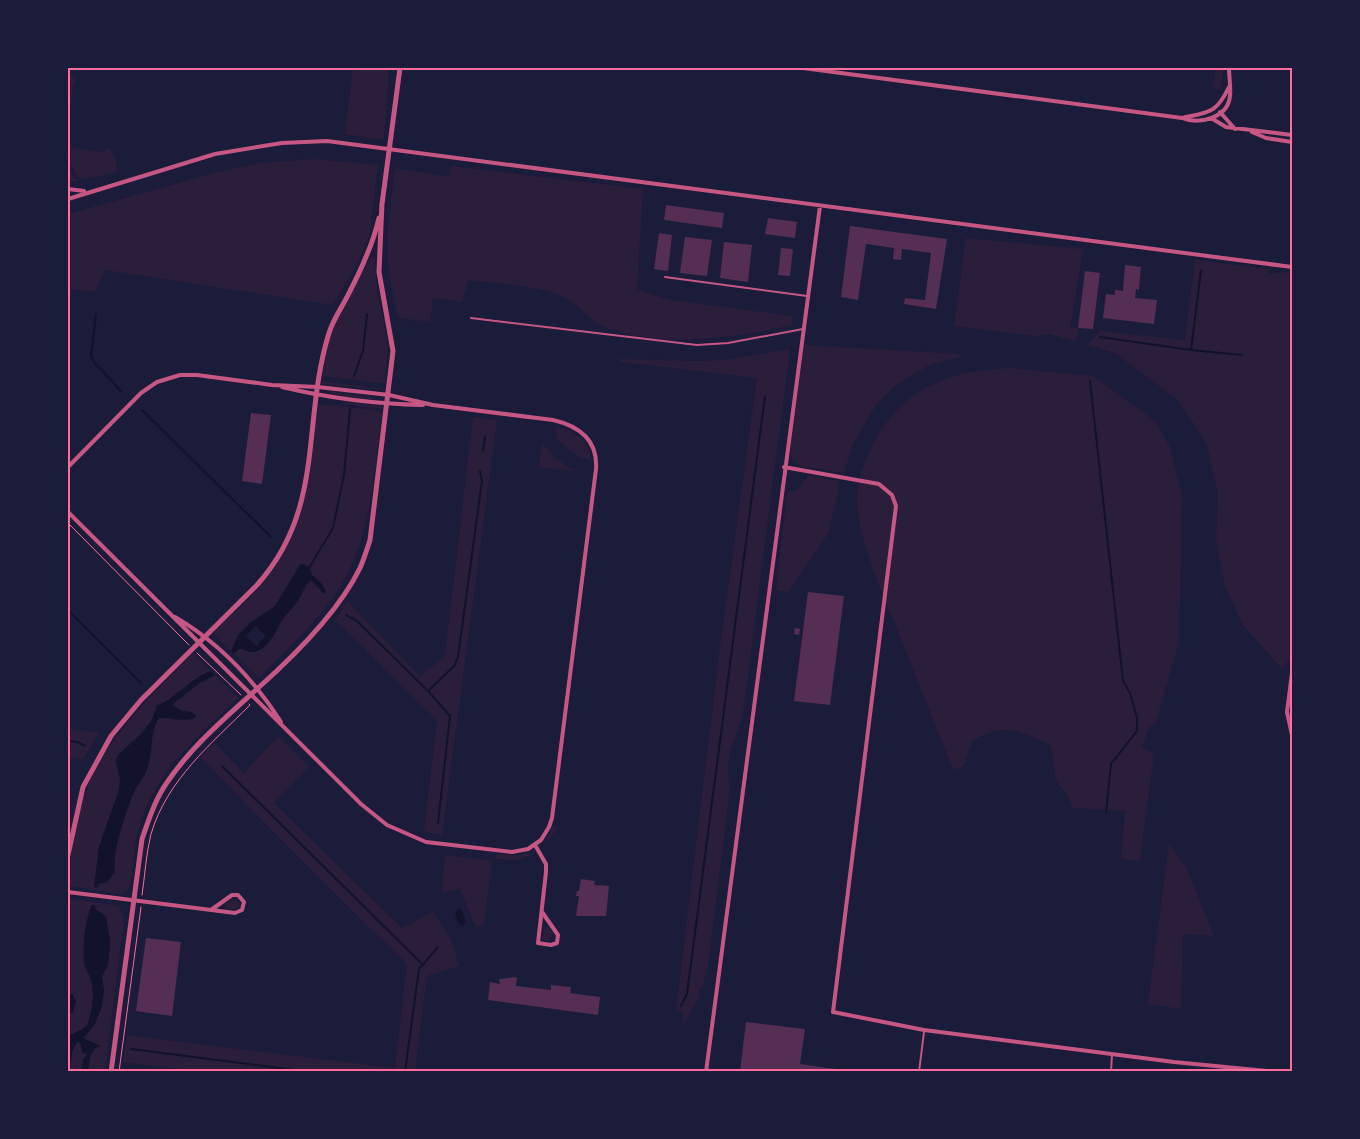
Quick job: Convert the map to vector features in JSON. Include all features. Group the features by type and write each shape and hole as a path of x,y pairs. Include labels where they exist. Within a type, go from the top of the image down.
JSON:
{"street":[{"path":"68,855 82,787 96,760 126,717 272,568 287,544 303,500 322,355 330,329 374,240 382,203 392,137 400,68"},
{"path":"803,68 1182,118 1190,121 1211,118 1220,112 1229,101 1229,68"},
{"path":"1182,118 1212,110 1223,100 1230,85"},
{"path":"1212,110 1220,112 1235,128"},
{"path":"1211,118 1226,127 1292,135"},
{"path":"1250,131 1266,138 1292,142"},
{"path":"68,199 215,154 249,147 327,141 1292,267"},
{"path":"68,189 86,192"},
{"path":"111,1072 142,839 157,799 183,760 244,699 258,688 323,621 347,590 360,568 370,540 393,351 379,272 382,203"},
{"path":"706,1072 784,467 820,206"},
{"path":"68,467 133,399 157,382 180,375 196,375 272,385 318,387 389,395 433,405 568,423 587,436 596,454 595,478 552,818 545,834 535,845 512,852 426,842 387,825 361,804 68,512"},
{"path":"272,385 316,396 388,404 433,405"},
{"path":"784,467 879,484 892,495 896,506 833,1012 924,1030 1112,1054 1278,1072"},
{"path":"169,613 206,636 258,688 285,728"},
{"path":"1292,673 1286,712 1292,734"},
{"path":"535,845 546,864 538,943 552,945 557,943 558,935 542,912"},
{"path":"68,892 133,901 142,902 211,910 237,913 242,910 244,902 238,896 232,895 211,910"}],"lane":[{"path":"665,277 807,296"},
{"path":"471,318 697,345 728,343 803,329"},
{"path":"919,1072 924,1030"},
{"path":"1111,1072 1112,1054"}],"path":[{"path":"68,523 250,705 191,764 163,804 151,835 119,1072"}],"shaded area":[{"path":"353,68 389,68 384,140 345,134"},
{"path":"1216,68 1223,68 1221,90 1213,88"},
{"path":"68,73 76,79 73,86 68,127 69,76"},
{"path":"68,139 73,148 100,152 109,148 116,160 117,172 86,179 77,177 68,155"},
{"path":"316,159 378,165 370,233 358,263 333,305 105,270 95,292 68,289 68,214 218,172 259,163"},
{"path":"68,165 74,177 85,181 70,182 68,181"},
{"path":"451,166 643,189 637,290 671,300 793,316 792,325 723,337 699,339 652,338 601,326 575,304 554,293 530,287 469,280 462,302 433,298 430,322 399,318 393,297 388,260 388,226 395,168 449,177"},
{"path":"966,238 1083,249 1070,327 1078,328 1078,335 1074,341 1049,334 1035,336 954,326"},
{"path":"373,257 375,260 377,290 388,343 385,384 322,376 331,332 370,258"},
{"path":"1195,260 1269,269 1269,274 1280,272 1292,273 1292,656 1282,669 1242,624 1224,583 1216,539 1218,493 1206,442 1178,400 1115,353 1087,345 1100,331 1185,340"},
{"path":"804,345 961,354 959,357 929,365 895,386 876,405 852,446 844,473 800,466 792,459 790,448"},
{"path":"790,349 744,706 730,754 728,774 730,787 709,960 703,986 699,990 700,997 683,1024 683,1012 676,1010 720,647 757,378 621,362 617,359 726,360"},
{"path":"1012,368 1093,376 1155,421 1170,447 1182,496 1179,642 1156,722 1149,728 1142,747 1154,754 1140,861 1121,859 1125,811 1072,808 1069,797 1057,782 1049,744 1010,730 993,732 972,741 964,766 953,770 877,579 865,544 857,496 861,475 874,442 900,407 915,394 950,378 969,373"},
{"path":"321,381 386,389 322,384"},
{"path":"329,391 373,397 374,400 332,394"},
{"path":"344,402 381,406 383,409 342,404"},
{"path":"318,404 374,410 382,413 369,510 355,557 332,599 306,630 259,678 234,653 240,648 257,651 262,647 269,640 311,580 324,594 322,584 312,575 311,570 300,564 275,607 251,622 239,634 231,651 213,633 266,580 284,553 294,533 306,492"},
{"path":"473,417 497,420 442,835 424,832 437,720 335,620 347,601 420,676 445,656"},
{"path":"555,427 574,433 579,437 587,447 591,460 579,457 557,440"},
{"path":"542,444 552,453 551,455 574,471 539,467"},
{"path":"808,475 838,481 838,494 828,534 788,592 776,591 787,492 799,489"},
{"path":"301,564 308,566 312,575 322,584 326,592 324,594 311,580 297,602 282,620 274,635 262,649 250,652 241,648 234,653 231,651 239,634 251,622 275,606","holes":["256,626 266,636 256,646 245,636"]},
{"path":"193,653 211,671 204,674 168,701 157,705 152,720 142,733 118,755 116,762 120,780 119,790 99,847 94,887 115,872 120,830 135,790 146,770 152,737 159,718 170,718 178,721 192,712 182,711 172,705 198,684 215,675 238,698 182,752 149,800 139,829 131,882 126,893 120,894 71,886 69,868 78,817 87,789 99,764 131,718"},
{"path":"211,671 215,675 198,684 172,705 182,711 192,712 196,716 193,719 159,718 154,730 147,769 135,790 120,831 115,872 107,882 99,884 98,888 94,887 99,847 119,790 120,780 116,762 118,755 142,733 152,720 157,705 162,704 197,678"},
{"path":"68,729 99,733 83,759 68,757"},
{"path":"278,736 309,767 274,803 402,928 433,912 452,941 459,966 427,976 415,1071 200,1072 123,1062 127,1035 395,1068 407,964 200,757 215,743 244,773"},
{"path":"553,826 557,828 544,848"},
{"path":"1169,844 1186,867 1214,936 1183,934 1181,1009 1148,1004"},
{"path":"496,854 517,855 535,854 516,860 495,859"},
{"path":"445,855 492,861 484,925 476,927 460,889 442,892"},
{"path":"77,899 117,906 121,910 124,919 105,1071 88,1071 90,1056 97,1047 96,1043 87,1042 83,1038 90,1031 104,991 102,976 108,965 110,942 106,916 92,907 84,935 84,965 92,980 93,1006 87,1026 73,1034 68,1034 68,900"},
{"path":"233,899 239,902 239,907 234,909 226,908 226,904"},
{"path":"92,905 95,905 96,910 106,916 110,942 108,965 102,976 104,991 102,1006 95,1024 83,1038 101,1046 95,1048 90,1056 88,1071 82,1071 83,1060 88,1053 83,1054 80,1043 77,1042 72,1052 70,1071 68,1071 68,1034 73,1034 87,1026 92,1003 93,992 85,966 84,944 86,925"},
{"path":"458,909 461,909 466,922 462,925 459,924 455,915"},
{"path":"544,927 548,927 553,933 550,941 545,941 543,938"},
{"path":"72,993 76,1001 73,1012 69,1014 68,997"},
{"path":"77,1042 80,1042 83,1054 88,1052 83,1060 82,1071 70,1072 72,1052"}],"building":[{"path":"666,205 724,213 722,228 664,220"},
{"path":"768,218 797,222 795,238 765,234"},
{"path":"850,226 947,239 936,309 904,304 905,298 925,300 931,253 902,249 901,260 893,259 894,248 866,244 858,300 841,297"},
{"path":"659,233 672,235 668,271 654,269"},
{"path":"685,237 712,240 707,276 680,273"},
{"path":"724,242 752,245 748,282 720,278"},
{"path":"781,248 793,249 790,276 778,275"},
{"path":"1125,265 1141,267 1139,290 1136,289 1135,298 1157,300 1154,324 1103,318 1106,294 1115,295 1115,290 1123,291"},
{"path":"1085,271 1100,273 1093,329 1078,328"},
{"path":"251,413 271,415 262,484 242,481"},
{"path":"808,592 844,596 830,705 794,701"},
{"path":"795,628 800,629 799,635 794,634"},
{"path":"581,879 595,881 594,885 609,886 606,916 576,916 579,896 576,896"},
{"path":"146,938 181,942 172,1016 136,1011"},
{"path":"517,977 516,986 551,990 551,985 571,987 570,993 600,997 598,1015 488,1000 490,982 500,984 499,979"},
{"path":"746,1022 805,1029 800,1064 836,1069 836,1072 740,1072"}],"waterway":[{"path":"1191,350 1201,270"},
{"path":"96,314 91,356 94,362 122,392"},
{"path":"354,376 363,351 367,314"},
{"path":"1100,337 1242,355"},
{"path":"1090,381 1123,681 1130,693 1137,718 1137,731 1111,764 1106,813"},
{"path":"681,1006 687,994 765,396"},
{"path":"309,568 333,528 344,475 350,409"},
{"path":"142,410 271,537"},
{"path":"483,451 485,436"},
{"path":"429,690 454,666 458,657 482,481 480,471"},
{"path":"68,610 141,683"},
{"path":"346,615 357,621 428,691 450,716 438,823"},
{"path":"68,741 77,742 85,746"},
{"path":"222,766 422,964"},
{"path":"405,1072 419,969 438,947"},
{"path":"131,1049 311,1072"}]}
